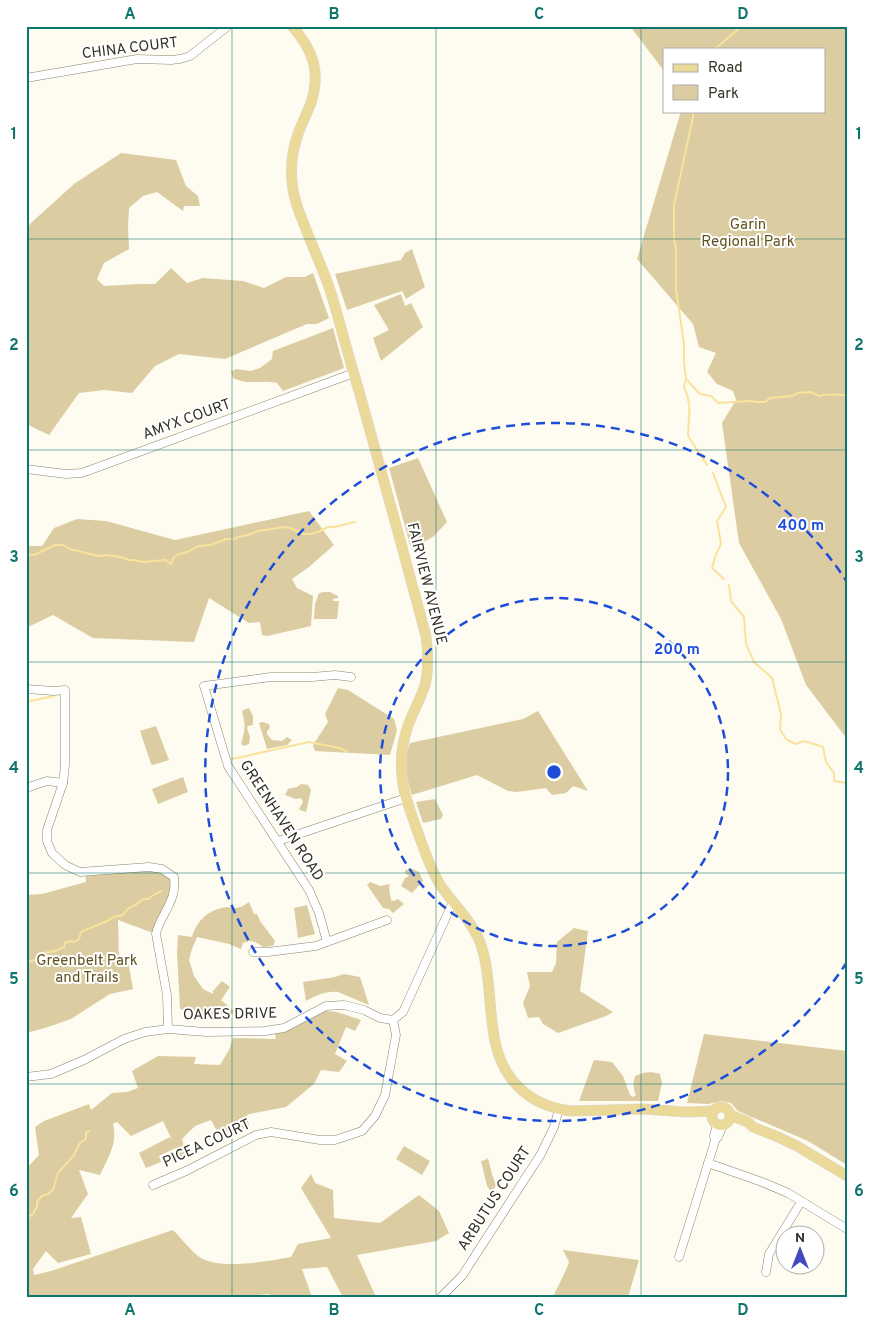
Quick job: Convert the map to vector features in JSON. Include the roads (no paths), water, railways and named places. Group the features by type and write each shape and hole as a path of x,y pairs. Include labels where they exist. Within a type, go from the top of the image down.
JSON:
{"main road":[{"name":"FAIRVIEW AVENUE","path":"292,26 304,40 310,51 316,76 311,103 298,135 294,152 293,192 308,238 330,291 428,648 425,683 409,724 403,747 402,777 406,798 432,868 442,886 470,924 484,954 496,1044 504,1068 515,1083 530,1097 541,1104 559,1110 660,1109 721,1119 753,1127 778,1137 797,1146 847,1176"}],"street":[{"name":"CHINA COURT","path":"26,78 137,59 180,59 190,56 228,26"},
{"name":"AMYX COURT","path":"26,469 66,474 82,472 354,373"},
{"name":"GREENHAVEN ROAD","path":"327,942 310,890 228,766 204,686 271,677 335,675 351,677"},
{"path":"26,689 65,690 65,765 63,783 47,830 47,841 52,853 65,865 80,872 149,867 162,869 174,877 172,900 158,925 156,934 167,995 168,1029"},
{"path":"26,788 47,782 63,783"},
{"path":"278,842 406,798"},
{"path":"393,1020 403,1012 453,902"},
{"path":"253,952 316,946 387,920"},
{"name":"OAKES DRIVE","path":"26,1077 51,1074 84,1060 124,1039 145,1032 168,1029 206,1032 266,1031 284,1028 326,1006 344,1005 364,1010 380,1018 393,1020"},
{"name":"PICEA COURT","path":"153,1184 186,1171 256,1135 271,1132 320,1140 335,1140 362,1131 375,1116 385,1095 396,1035 393,1020"},
{"name":"ARBUTUS COURT","path":"442,1297 462,1276 542,1154 559,1110"},
{"path":"679,1257 715,1141 714,1136 721,1119"},
{"path":"708,1163 788,1193 847,1229"},
{"path":"766,1272 768,1254 801,1202"}],"waterway":[{"path":"716,48 742,26"},
{"path":"693,112 674,205 676,289 684,344 686,379 684,387 689,406 688,436 707,465"},
{"path":"687,380 700,394 711,396 718,403 765,402 770,398 810,392 820,396 830,394 847,395"},
{"path":"713,473 726,507 717,521 721,544 712,568 724,579"},
{"path":"26,555 34,555 55,545 63,545 70,549 98,556 106,555 143,562 165,560 171,564 174,557 198,546 235,539 258,531 285,527 304,534 310,534 328,527 355,522"},
{"path":"729,585 731,601 744,617 746,644 754,662 772,678 781,714 780,730 787,740 796,744 804,741 823,747 826,762 834,773 834,781 847,783"},
{"path":"26,702 54,696"},
{"path":"232,759 309,742 347,751"},
{"path":"26,963 39,960 42,958 43,953 64,947 65,943 75,942 79,939 81,932 115,916 121,916 130,907 149,899 161,891"},
{"path":"26,1217 32,1215 37,1207 37,1202 42,1196 53,1190 58,1173 74,1155 80,1143 86,1139 86,1133 89,1131"}],"park label":[{"name":"Garin Regional Park","path":"748,234"},
{"name":"Greenbelt Park and Trails","path":"87,970"}]}
